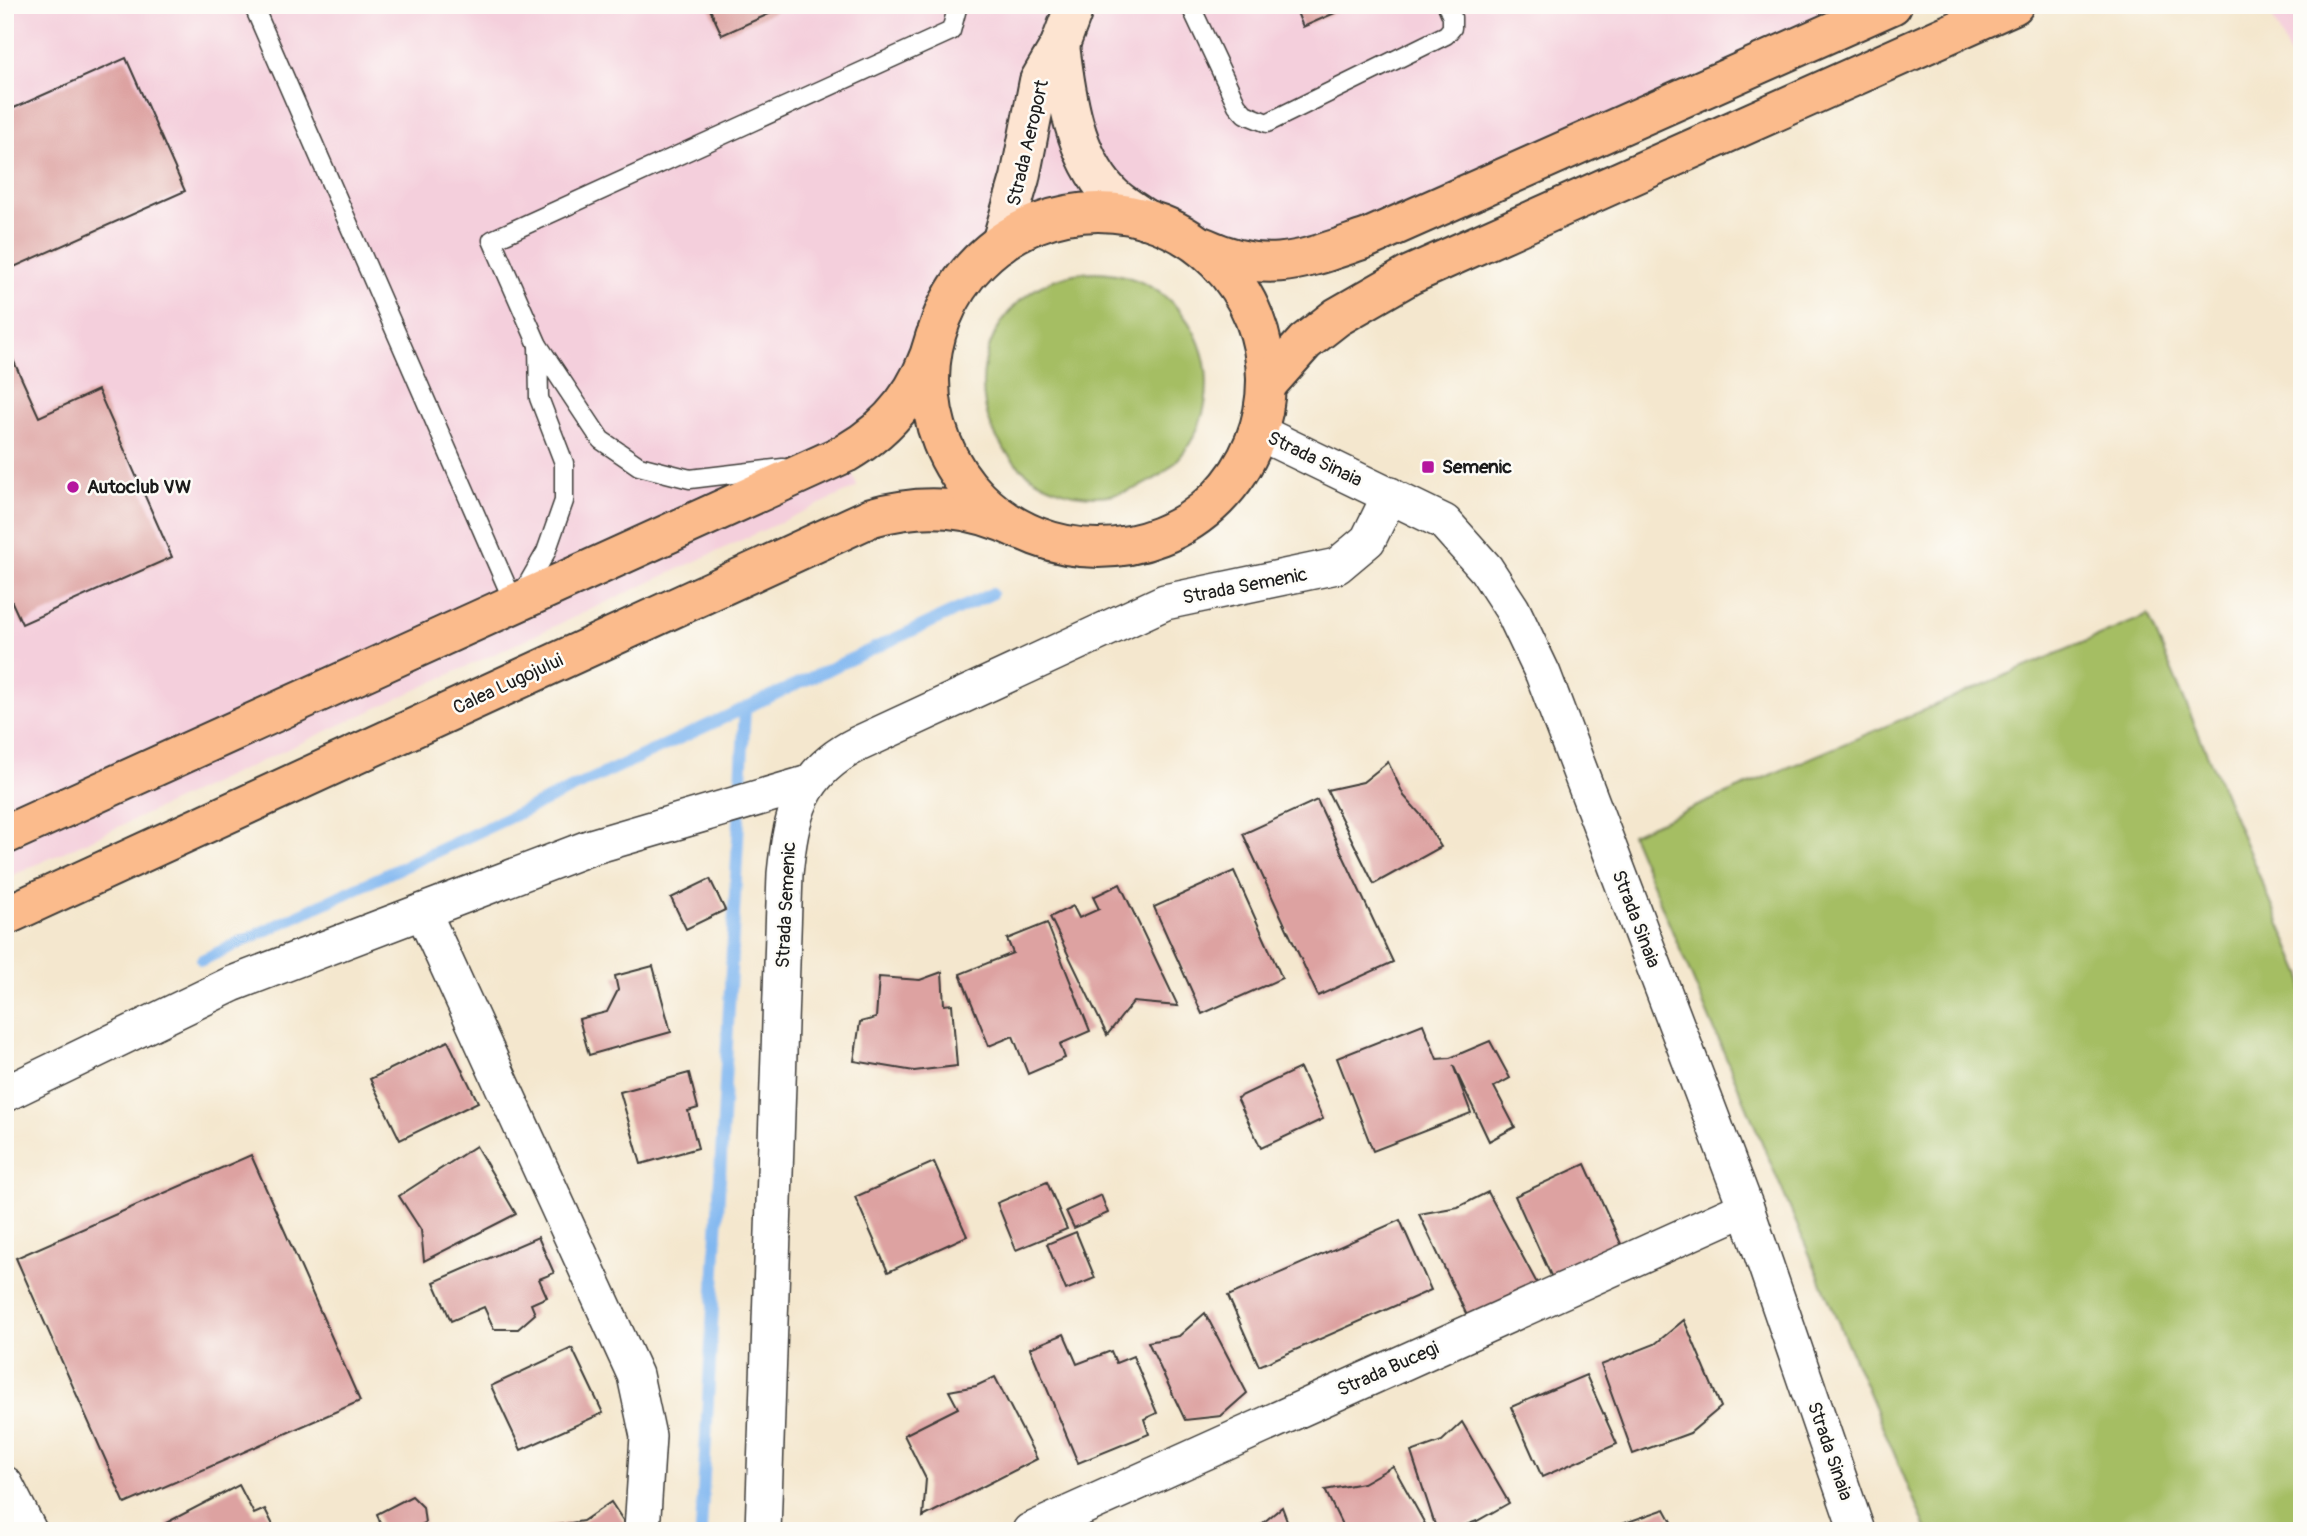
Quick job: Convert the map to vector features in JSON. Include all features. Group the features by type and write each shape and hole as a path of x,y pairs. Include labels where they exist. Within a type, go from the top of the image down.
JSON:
{"main road":[{"path":"5,835 515,605 831,460 869,439 904,404 926,364 935,337 960,283 980,260 1026,228 1070,215 1111,212 1144,219 1243,263 1290,262 1356,242 1892,5"},
{"path":"1266,386 1305,341 1336,317 1410,275 2014,5"},
{"path":"935,337 929,366 930,397 944,449 972,493 995,514 1020,530 1059,544 1094,548 1129,546 1168,533 1204,511 1224,492 1241,470 1258,432 1266,386 1262,341 1246,300 1220,264 1185,236"},
{"name":"Calea Lugojului","path":"5,916 872,517 918,506 945,507 995,517 1020,530"}],"street":[{"name":"Strada Aeroport","path":"1001,243 1020,178 1039,81 1060,45 1075,5"},
{"name":"Strada Aeroport","path":"1060,45 1066,93 1083,150 1109,193 1144,219"},
{"name":"Strada Sinaia","path":"1258,432 1444,522 1486,569 1512,609 1543,674 1746,1208 1857,1531"},
{"name":"Strada Semenic","path":"762,1531 785,874 792,823 798,803 809,783 840,753 1165,602 1337,566 1368,540 1390,495"},
{"path":"5,1094 232,984 591,847 809,783"},
{"path":"423,912 635,1375 648,1436 642,1531"},
{"name":"Strada Bucegi","path":"1030,1531 1746,1208"},
{"path":"5,1484 29,1531"}],"lane":[{"path":"253,5 515,605"},
{"path":"831,460 690,479 639,466 601,440 538,345 492,240 951,31 958,5"},
{"path":"1190,6 1237,105 1245,114 1267,123 1446,35 1452,28 1447,5"},
{"path":"515,605 546,552 565,501 564,463 539,398 538,345"}],"shaded area":[{"path":"5,5 1843,5 1437,207 1368,238 1204,247 1145,219 1111,213 1070,215 1026,228 990,251 970,271 953,294 940,323 846,453 857,487 5,879"},
{"path":"2267,5 2302,5 2302,83"}],"green space":[{"path":"1084,272 1106,272 1148,285 1166,297 1182,313 1199,341 1207,384 1199,427 1182,455 1166,471 1138,488 1106,496 1084,496 1042,483 1024,471 1008,455 991,427 983,395 983,373 996,331 1008,313 1024,297 1052,280"},
{"path":"2148,615 2302,976 2302,1531 1927,1531 1631,834"}],"building":[{"path":"708,5 789,5 722,35"},
{"path":"1294,5 1353,5 1303,27"},
{"path":"126,58 185,191 5,271 5,112"},
{"name":"Autoclub VW","path":"5,342 39,417 98,390 172,557 22,624 5,587"},
{"path":"1388,762 1404,796 1421,815 1441,847 1374,884 1327,790 1363,782"},
{"path":"1317,800 1393,962 1318,996 1243,834"},
{"path":"1234,871 1282,978 1202,1014 1154,907"},
{"path":"710,879 725,910 686,929 671,898"},
{"path":"1120,884 1178,1006 1133,1002 1107,1035 1050,917 1073,906 1079,918 1099,909 1093,897"},
{"path":"1047,923 1090,1031 1060,1044 1065,1058 1028,1074 1013,1036 989,1046 960,974 1013,953 1007,939"},
{"path":"653,966 671,1032 589,1055 579,1019 607,1012 618,990 615,976"},
{"path":"942,972 944,1005 952,1004 957,1066 914,1071 854,1061 860,1022 876,1018 879,977 920,980"},
{"path":"1423,1024 1437,1059 1450,1058 1490,1041 1510,1078 1494,1087 1515,1127 1489,1141 1453,1065 1471,1113 1373,1151 1337,1058"},
{"path":"448,1041 478,1102 400,1140 370,1079"},
{"path":"1300,1068 1323,1119 1261,1148 1237,1098"},
{"path":"689,1073 698,1108 688,1111 698,1148 641,1164 620,1092"},
{"path":"476,1146 516,1214 424,1261 421,1230 399,1196"},
{"path":"251,1155 360,1401 125,1504 16,1258"},
{"path":"934,1162 967,1236 888,1272 855,1197"},
{"path":"1585,1164 1622,1246 1552,1278 1515,1196"},
{"path":"1047,1182 1067,1229 1016,1250 997,1203"},
{"path":"1488,1192 1539,1287 1470,1322 1419,1214 1458,1207"},
{"path":"1101,1195 1108,1213 1074,1228 1066,1211"},
{"path":"1400,1220 1431,1290 1259,1366 1228,1296"},
{"path":"1076,1232 1095,1278 1066,1290 1047,1244"},
{"path":"538,1237 554,1273 539,1279 547,1297 531,1304 535,1314 518,1329 494,1329 484,1307 451,1321 434,1282"},
{"path":"1205,1313 1247,1393 1221,1416 1185,1420 1148,1342 1179,1336"},
{"path":"1684,1320 1721,1407 1690,1433 1633,1454 1601,1365 1655,1344"},
{"path":"1064,1334 1077,1364 1111,1351 1116,1363 1133,1356 1157,1413 1144,1419 1149,1434 1078,1463 1030,1348"},
{"path":"572,1348 603,1413 521,1450 491,1386"},
{"path":"1586,1375 1617,1444 1542,1477 1511,1407"},
{"path":"995,1377 1037,1459 923,1517 926,1479 904,1435 958,1408 949,1391 976,1386"},
{"path":"1462,1422 1509,1503 1477,1521 1450,1531 1437,1531 1411,1452 1442,1441"},
{"path":"1393,1466 1429,1531 1345,1531 1325,1490 1363,1483"},
{"path":"239,1485 254,1514 265,1509 276,1531 170,1531 166,1523"},
{"path":"412,1496 423,1507 425,1523 409,1531 383,1531 377,1514"},
{"path":"611,1502 630,1531 547,1531 546,1527 583,1521"},
{"path":"1282,1507 1291,1531 1250,1531 1257,1528"},
{"path":"1665,1509 1677,1531 1621,1531 1619,1525"}],"waterway":[{"path":"202,960 991,594"},
{"path":"701,1531 745,708"}],"place":[{"name":"Semenic","path":"1428,467"},
{"name":"Autoclub VW","path":"73,487"}]}
